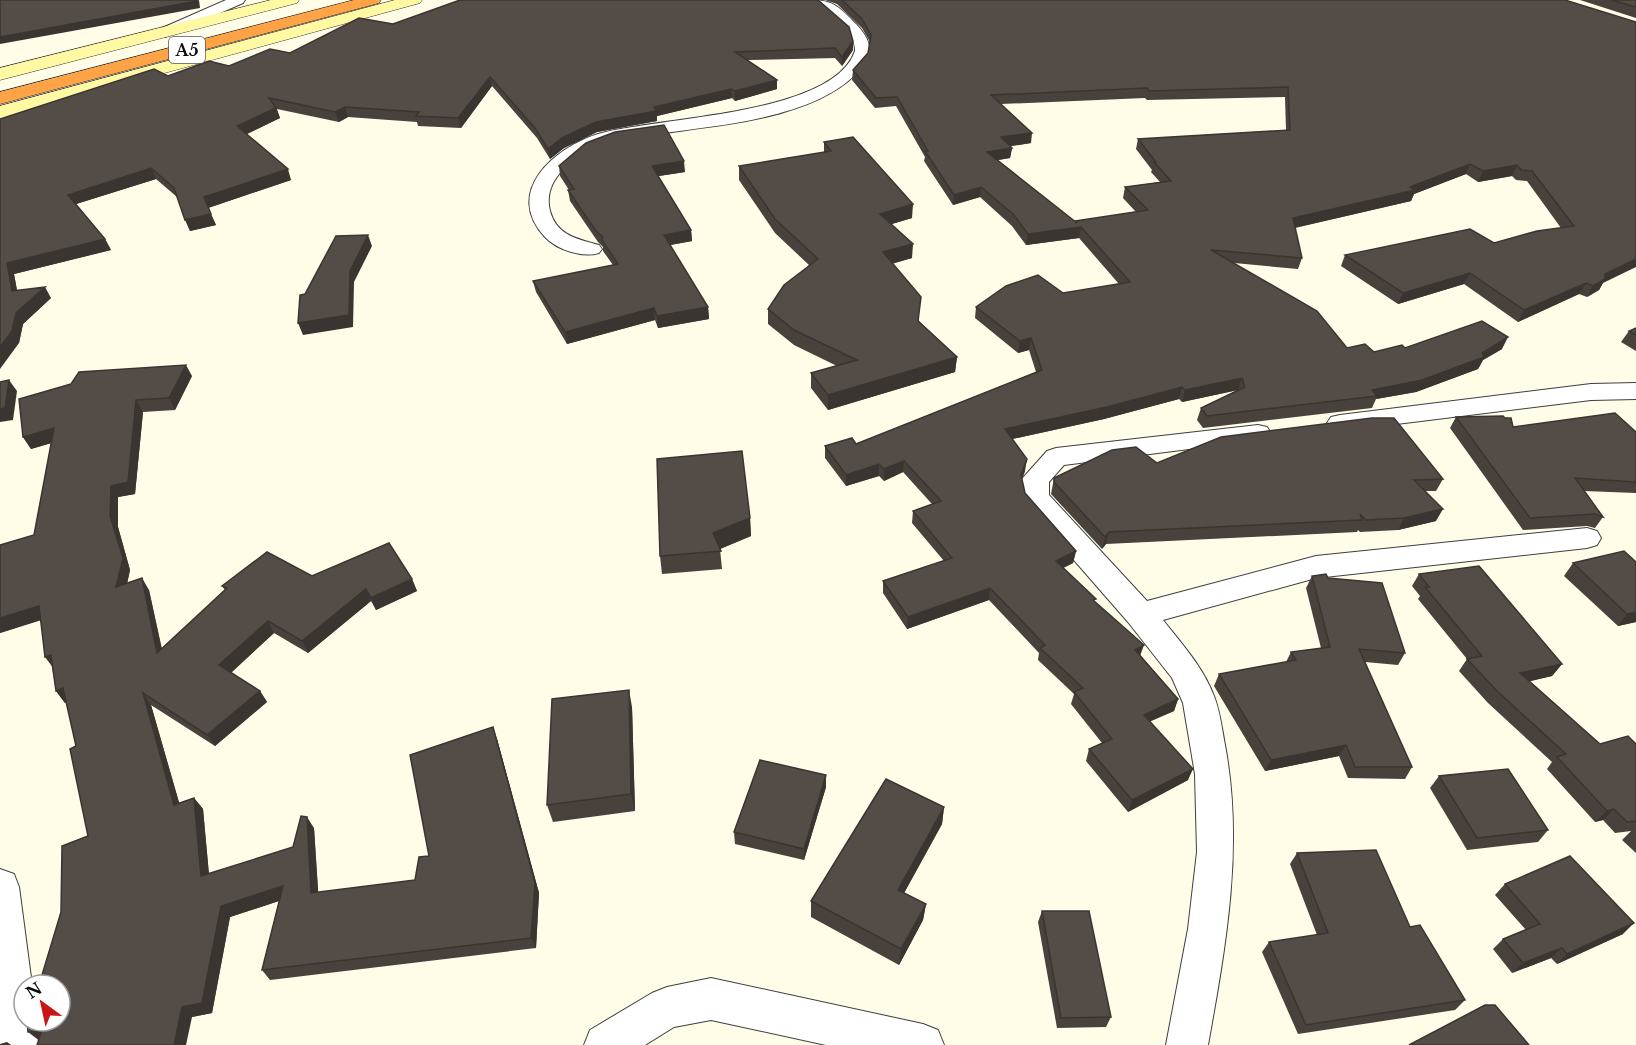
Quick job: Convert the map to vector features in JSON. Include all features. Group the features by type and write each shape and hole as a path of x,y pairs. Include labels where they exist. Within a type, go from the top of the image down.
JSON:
{"highway":[{"name":"A5","path":"0,85 327,0"},
{"name":"A5","path":"0,99 373,0"}],"street":[{"path":"165,32 238,0"},
{"path":"0,74 291,0"},
{"path":"0,112 414,0"},
{"path":"592,249 568,245 547,228 538,201 539,190 545,178 574,153 598,141 635,132 752,114 798,100 841,79 862,57 865,48 861,38 842,19 817,0"},
{"path":"0,120 22,106"},
{"path":"1318,425 1592,392 1636,391"},
{"path":"1187,1045 1210,925 1218,840 1215,779 1197,694 1176,660 1140,615 1080,544 1035,497 1035,480 1056,457 1282,430"},
{"path":"1140,615 1316,567 1587,538"},
{"path":"0,887 18,1045"},
{"path":"610,1043 667,1008 711,999 923,1045"}],"building":[{"path":"0,0 197,0 197,1 0,37"},
{"path":"460,0 818,0 849,27 853,41 842,57 835,48 735,52 777,80 654,107 656,111 596,122 562,138 548,149 535,128 490,77 458,118 416,116 419,112 345,107 335,112 269,98 276,108 237,126 288,169 204,197 211,214 185,220 174,188 151,168 68,195 105,239 7,263 12,291 45,287 16,313 12,331 0,347 0,119 154,69 168,76 209,61 229,66 270,49 290,53 359,18 393,24"},
{"path":"842,0 1565,0 1636,22 1636,259 1605,274 1605,279 1593,286 1586,283 1524,310 1470,273 1403,293 1345,255 1470,229 1494,243 1537,231 1574,226 1532,171 1521,170 1517,165 1483,171 1470,164 1410,187 1415,190 1293,218 1302,258 1211,250 1317,311 1347,348 1365,344 1374,352 1402,345 1405,348 1482,321 1508,337 1482,353 1484,357 1422,380 1372,390 1377,396 1207,416 1201,408 1245,387 1242,378 1185,390 1182,387 1107,407 1005,429 1027,459 1021,475 1025,493 1076,551 1056,561 1096,599 1093,600 1144,645 1135,650 1178,699 1144,715 1193,769 1132,800 1089,749 1112,739 1074,692 1083,688 1040,648 1045,645 990,588 908,617 883,581 952,558 913,511 941,501 904,461 884,469 879,464 846,475 825,446 852,438 856,444 1042,370 1031,338 1020,341 976,307 1006,286 1038,275 1063,293 1130,282 1081,227 1028,234 1014,215 981,187 954,195 925,151 928,151 897,97 876,98 853,70 868,53 871,35 862,19","holes":["1288,87 1290,130 1138,139 1171,181 1125,187 1148,210 1075,221 1077,223 987,152 1012,148 1001,137 1032,133 991,95 1147,88 1149,91"]},
{"path":"1612,0 1636,0 1636,7"},
{"path":"664,125 684,161 652,166 691,230 664,235 708,307 657,316 654,308 565,332 533,281 618,264 602,240 602,236 596,231 568,190 574,189 559,166 586,143 615,132"},
{"path":"853,137 913,204 880,214 913,244 883,252 921,297 918,321 957,357 828,395 811,373 857,360 794,330 768,309 784,285 818,259 775,219 739,166 831,151 824,142"},
{"path":"368,235 350,271 349,315 298,323 300,295 305,294 336,236"},
{"path":"1636,328 1636,335 1629,331"},
{"path":"186,365 169,398 136,400 128,482 111,486 110,516 123,558 116,587 142,578 157,653 227,588 222,586 267,552 312,576 389,543 412,579 371,598 366,589 302,641 268,621 219,665 260,691 207,735 143,693 174,805 194,798 201,876 293,847 301,816 307,817 311,893 415,880 419,857 429,856 410,755 493,727 535,883 531,938 262,970 283,886 221,906 202,1003 182,1007 174,1045 37,1045 41,1033 72,1033 72,973 43,973 61,912 62,846 88,836 70,749 76,746 63,688 56,691 51,655 45,657 39,606 0,618 0,545 34,535 54,428 23,437 19,399 71,384 79,372"},
{"path":"9,380 5,408 0,409 0,382"},
{"path":"1615,413 1636,432 1636,482 1575,478 1603,517 1595,514 1530,518 1456,417 1503,416 1511,418 1513,427"},
{"path":"1372,418 1394,418 1443,479 1414,480 1443,509 1404,518 1366,520 1360,514 1362,520 1109,532 1105,537 1054,482 1054,478 1112,450 1136,447 1157,463 1221,437"},
{"path":"742,451 750,518 713,533 721,551 660,556 657,459"},
{"path":"1624,551 1636,562 1636,612 1627,614 1573,563"},
{"path":"1479,566 1562,664 1520,673 1600,744 1628,736 1636,744 1636,821 1627,822 1614,809 1607,811 1557,757 1566,754 1497,691 1467,659 1482,656 1425,587 1429,587 1419,574"},
{"path":"1326,574 1328,578 1382,583 1405,653 1359,649 1412,767 1355,767 1346,745 1271,760 1219,674 1296,660 1291,652 1330,647 1312,576"},
{"path":"629,690 631,794 547,805 552,699"},
{"path":"760,760 826,775 804,849 734,832"},
{"path":"1508,769 1548,830 1477,838 1439,776"},
{"path":"886,779 944,807 898,890 926,904 901,949 811,901"},
{"path":"1376,850 1410,927 1420,925 1465,1000 1306,1025 1269,942 1328,933 1297,853"},
{"path":"1570,856 1634,923 1567,954 1562,948 1523,963 1503,939 1540,924 1505,884"},
{"path":"1042,911 1089,911 1111,1017 1061,1018"},
{"path":"1485,1005 1495,1005 1529,1045 1409,1045"}]}
